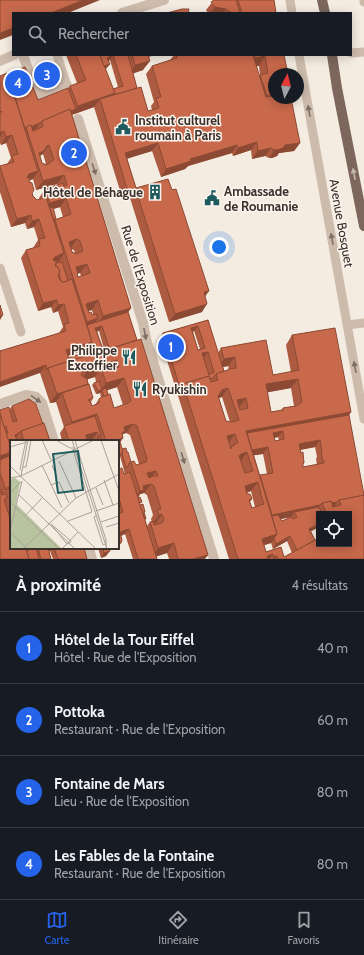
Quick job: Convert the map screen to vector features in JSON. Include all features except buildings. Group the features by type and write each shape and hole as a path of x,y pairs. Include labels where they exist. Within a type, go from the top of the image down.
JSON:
{"main road":[{"path":"322,0 325,12"},
{"name":"Avenue Bosquet","path":"332,56 364,226"}],"street":[{"path":"125,12 164,0"},
{"path":"0,61 12,56"},
{"path":"22,56 37,95 68,89"},
{"name":"Rue de l'Exposition","path":"77,116 143,323 146,339 214,559"},
{"path":"0,404 26,395 36,397 42,403 54,440"},
{"path":"89,549 92,559"}],"lane":[{"path":"290,0 292,12"},
{"path":"352,53 364,52"},
{"path":"57,56 68,89"},
{"name":"Avenue Bosquet","path":"300,56 364,419"},
{"path":"0,268 21,332"},
{"path":"347,325 364,323"}],"place":[{"name":"Fontaine de Mars","path":"47,75"},
{"name":"Les Fables de la Fontaine","path":"18,83"},
{"name":"Institut culturel roumain à Paris","path":"123,127"},
{"name":"Pottoka","path":"74,153"},
{"name":"Hôtel de Béhague","path":"155,192"},
{"name":"Ambassade de Roumanie","path":"212,198"},
{"name":"Hôtel de la Tour Eiffel","path":"171,347"},
{"name":"Philippe Excoffier","path":"129,357"},
{"name":"Ryukishin","path":"140,389"}]}
